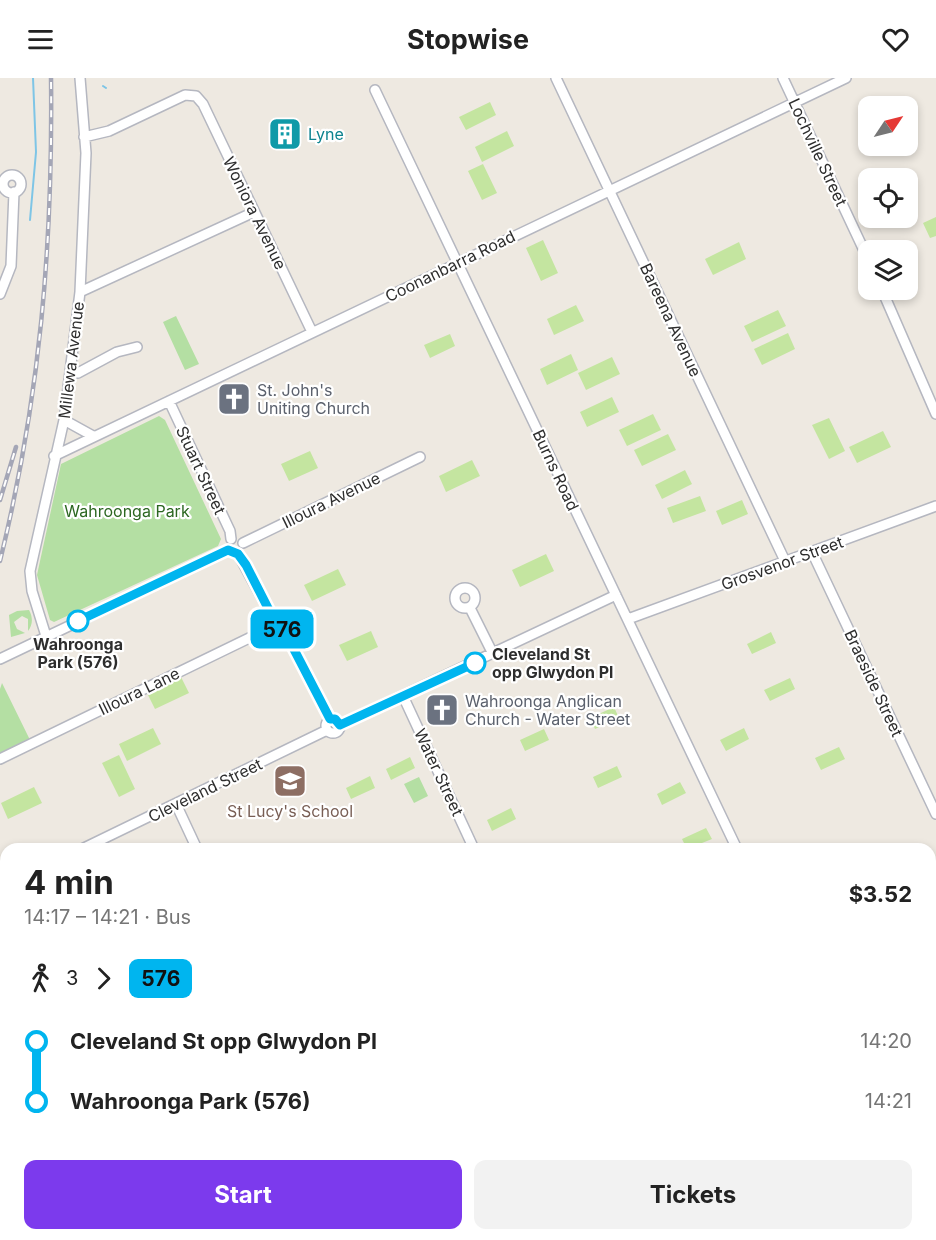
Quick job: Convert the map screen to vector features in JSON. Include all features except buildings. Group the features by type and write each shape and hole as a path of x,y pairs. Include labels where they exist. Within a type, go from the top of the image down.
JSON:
{"street":[{"name":"Millewa Avenue","path":"46,636 32,591 30,571 54,456 64,420 72,371 80,292 84,137 80,78"},
{"name":"Bareena Avenue","path":"556,78 785,561"},
{"name":"Lochville Street","path":"783,78 859,240"},
{"name":"Coonanbarra Road","path":"54,456 609,189 846,78"},
{"name":"Burns Road","path":"375,90 734,843"},
{"name":"Woniora Avenue","path":"84,137 109,131 185,95 196,96 203,104 312,332"},
{"path":"9,176 19,178 20,188 14,192 7,191 2,183 9,176"},
{"path":"0,294 11,266 14,192"},
{"path":"80,292 254,212"},
{"path":"886,300 936,414"},
{"path":"72,371 78,373 117,352 137,347"},
{"name":"Stuart Street","path":"169,401 230,531 231,539"},
{"path":"64,420 93,436"},
{"name":"Illoura Avenue","path":"243,543 420,457"},
{"name":"Grosvenor Street","path":"627,619 936,506"},
{"path":"228,550 227,543 231,539 238,539 243,543 243,549 238,554"},
{"path":"1,661 46,636 228,550 238,554 286,634 330,719"},
{"name":"Braeside Street","path":"812,552 936,814"},
{"path":"330,719 326,725 327,730 336,732 340,725 616,595"},
{"path":"470,608 493,654"},
{"name":"Illoura Lane","path":"0,759 278,624"},
{"name":"Water Street","path":"403,696 471,843"},
{"path":"330,719 335,719 340,725"},
{"name":"Cleveland Street","path":"95,843 327,730"},
{"path":"176,804 194,843"}],"green space":[{"path":"490,102 496,115 466,130 459,117"},
{"path":"507,131 514,146 482,162 475,147"},
{"path":"483,164 497,193 482,200 468,171"},
{"path":"936,217 936,236 930,238 923,223"},
{"path":"543,240 558,273 541,281 526,248"},
{"path":"739,242 746,259 713,275 705,259"},
{"path":"576,305 584,321 554,335 547,319"},
{"path":"778,310 786,326 752,342 744,326"},
{"path":"176,316 199,364 185,370 163,322"},
{"path":"788,333 795,349 762,365 754,349"},
{"path":"450,334 455,346 430,358 424,345"},
{"path":"571,354 578,370 547,385 540,369"},
{"path":"612,357 620,374 586,390 578,373"},
{"path":"612,397 619,412 587,427 580,412"},
{"path":"653,414 661,430 627,446 619,430"},
{"name":"Wahroonga Park","path":"159,416 165,420 221,539 218,546 54,622 50,620 37,575 61,464"},
{"path":"829,418 845,451 829,459 812,425"},
{"path":"883,431 891,447 857,463 849,447"},
{"path":"668,434 676,450 642,466 634,450"},
{"path":"310,451 318,468 289,481 281,464"},
{"path":"472,460 480,476 446,492 439,476"},
{"path":"685,470 692,484 662,499 655,485"},
{"path":"700,496 706,511 673,523 667,508"},
{"path":"742,500 748,514 722,525 716,511"},
{"path":"546,554 554,571 520,587 512,570"},
{"path":"338,569 346,585 312,601 304,585"},
{"path":"29,610 32,621 30,629 28,631 28,619 22,616 14,622 17,629 25,633 11,637 9,615 17,611"},
{"path":"371,631 378,647 347,661 339,645"},
{"path":"771,632 776,643 752,654 747,644"},
{"path":"181,677 189,693 155,709 147,693"},
{"path":"790,678 795,689 770,701 764,690"},
{"path":"2,683 30,740 0,755 0,689"},
{"path":"614,707 619,718 595,729 590,718"},
{"path":"153,728 161,744 127,761 119,744"},
{"path":"744,728 749,739 726,751 720,740"},
{"path":"544,729 549,740 525,751 520,740"},
{"path":"839,747 845,759 821,770 815,758"},
{"path":"119,755 135,789 119,797 102,763"},
{"path":"410,757 415,768 391,780 386,769"},
{"path":"617,766 622,777 598,788 593,777"},
{"path":"370,776 375,788 351,799 346,788"},
{"path":"419,777 428,796 414,803 404,784"},
{"path":"680,782 686,793 662,805 657,794"},
{"path":"34,787 42,803 8,819 1,803"},
{"path":"511,808 516,819 492,831 487,820"},
{"path":"706,828 712,839 702,843 684,843 682,839"}],"waterway":[{"path":"30,220 36,152 33,78"}],"railway":[{"path":"0,561 25,440 41,321 50,201 51,78"},
{"path":"0,500 16,447"}],"bus line":[{"name":"576","path":"78,621 228,550 232,554 238,554 246,565 270,612 286,634 330,719 335,719 340,725 475,663"}],"place":[{"name":"Lyne","path":"285,134"},
{"name":"St. John's Uniting Church","path":"234,399"},
{"name":"Wahroonga Park (576)","path":"78,621"},
{"name":"Cleveland St opp Glwydon Pl","path":"475,663"},
{"name":"Wahroonga Anglican Church - Water Street","path":"442,710"},
{"name":"St Lucy's School","path":"290,781"}]}
